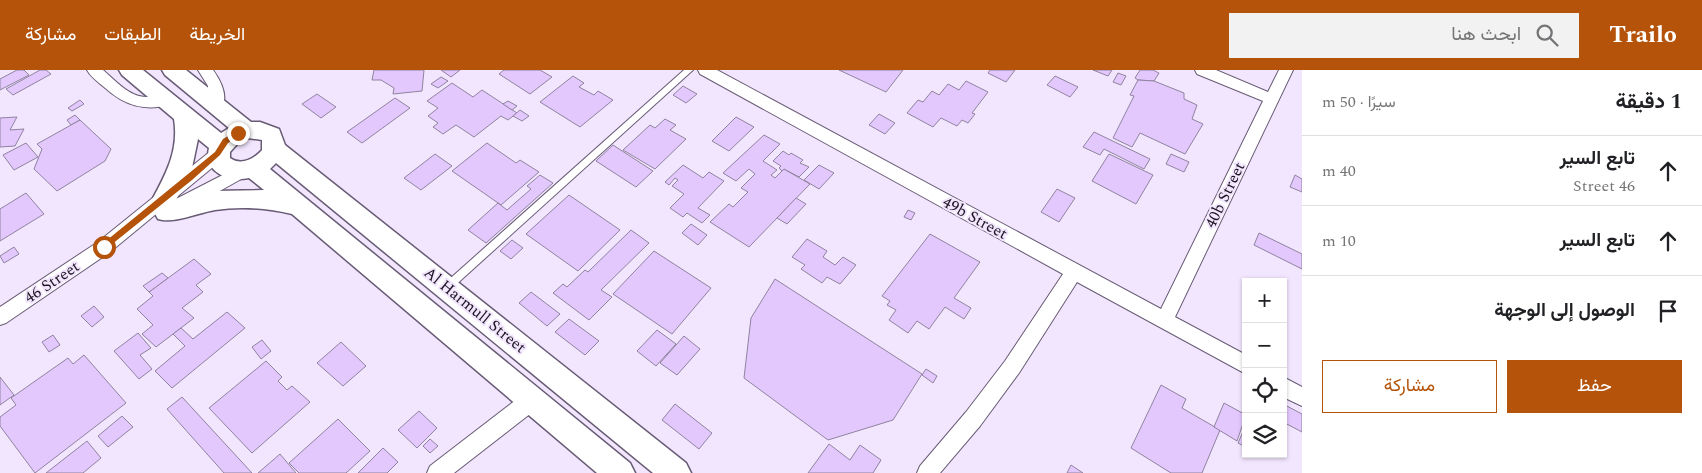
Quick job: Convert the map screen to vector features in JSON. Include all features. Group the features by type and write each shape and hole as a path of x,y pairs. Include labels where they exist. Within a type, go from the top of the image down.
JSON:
{"street":[{"path":"94,70 132,101 152,104 167,100"},
{"path":"129,70 167,100 219,150"},
{"path":"172,70 246,130"},
{"path":"205,70 214,82 216,106"},
{"name":"49b Street","path":"705,70 1242,364"},
{"path":"1202,70 1272,99"},
{"name":"40b Street","path":"1164,320 1286,70"},
{"path":"184,116 188,140 186,154 166,205 227,198 266,199 300,208"},
{"path":"246,130 260,130 271,135 275,144 274,149 264,161 250,169 227,168 219,162 219,150 231,136 246,130"},
{"name":"Al Harmull Street","path":"274,149 676,473"},
{"name":"46 Street","path":"166,205 219,150"},
{"name":"Al Harmull Street","path":"250,169 300,208 620,473"},
{"name":"46 Street","path":"0,317 166,205 250,169"},
{"path":"928,473 973,419 1012,367 1074,272"},
{"path":"1287,388 1302,397"},
{"path":"436,473 532,400"}],"lane":[{"path":"447,287 689,70"}],"building":[{"path":"17,70 24,70 29,75 0,90 0,79"},
{"path":"40,70 46,70 51,74 13,95 6,89"},
{"path":"374,70 424,70 422,91 393,94 394,88 381,80 372,80"},
{"path":"441,70 460,70 451,77"},
{"path":"504,70 540,70 552,77 530,94 499,74"},
{"path":"839,70 903,70 886,92"},
{"path":"990,70 1015,70 1006,82 988,73"},
{"path":"1093,70 1112,70 1108,76"},
{"path":"1140,70 1153,70 1159,73 1154,81 1138,80 1135,78"},
{"path":"1118,73 1126,76 1121,85 1113,82"},
{"path":"573,76 584,83 579,87 594,95 598,91 613,100 580,127 540,102"},
{"path":"1055,76 1078,87 1070,97 1047,85"},
{"path":"441,77 448,81 438,88 431,84"},
{"path":"1138,80 1154,81 1184,93 1184,99 1197,105 1192,119 1203,124 1185,154 1140,133 1132,147 1113,138 1134,96 1130,95"},
{"path":"966,81 988,92 972,113 975,114 968,123 962,120 957,126 941,118 933,127 907,113 918,100 923,102 932,91 939,95 948,84 959,90"},
{"path":"452,83 473,97 482,90 517,113 508,120 501,116 474,137 456,125 443,134 433,127 438,123 428,116 438,108 427,101"},
{"path":"683,86 697,94 686,103 673,95"},
{"path":"317,94 336,107 321,118 302,104"},
{"path":"395,98 410,108 362,143 347,132"},
{"path":"80,100 84,104 72,111 68,108"},
{"path":"508,101 517,106 512,110 503,104"},
{"path":"520,110 529,116 522,121 513,116"},
{"path":"879,114 895,123 885,134 869,125"},
{"path":"75,115 80,120 71,125 67,120"},
{"path":"17,117 10,130 24,129 15,146 0,147 0,118"},
{"path":"736,117 754,127 729,151 712,141"},
{"path":"665,119 676,125 670,130 686,139 655,169 623,150 650,125 655,128"},
{"path":"80,120 111,149 105,161 57,191 34,169 42,149 37,144"},
{"path":"1094,132 1150,159 1144,169 1104,149 1100,155 1083,147"},
{"path":"764,135 780,144 763,161 777,170 771,175 775,178 784,169 810,184 749,247 710,222 729,204 733,207 748,192 741,188 755,174 749,169 736,181 723,173"},
{"path":"26,143 38,157 14,170 3,155"},
{"path":"487,143 516,163 520,160 539,172 501,205 452,171"},
{"path":"613,145 653,171 636,187 596,161"},
{"path":"783,151 803,160 800,163 809,167 799,177 784,169 782,171 779,168 781,166 773,161"},
{"path":"435,154 452,166 421,190 404,178"},
{"path":"1109,154 1153,175 1136,204 1092,181"},
{"path":"1171,154 1189,162 1184,172 1166,164"},
{"path":"683,165 703,178 709,172 724,181 698,208 710,215 702,223 687,213 683,217 670,208 684,194 672,186 678,180 675,178 669,185 665,182"},
{"path":"819,165 834,173 819,189 804,180"},
{"path":"540,175 553,183 486,243 468,230 498,203 507,210 531,189 527,186"},
{"path":"1295,175 1302,179 1302,192 1290,187"},
{"path":"1057,189 1075,198 1059,222 1041,212"},
{"path":"26,193 44,214 0,241 0,209"},
{"path":"569,195 620,230 578,271 526,234"},
{"path":"796,198 806,204 787,224 777,218"},
{"path":"908,210 915,213 911,220 904,217"},
{"path":"691,224 707,235 698,245 682,233"},
{"path":"631,230 649,243 601,290 612,297 589,320 553,293 563,284 567,287 585,270 588,272"},
{"path":"1259,233 1302,254 1302,269 1254,245"},
{"path":"930,234 980,262 954,298 971,308 964,319 945,307 929,329 917,321 908,333 889,320 896,310 887,305 890,301 882,296"},
{"path":"807,239 827,251 823,257 835,265 843,257 856,265 840,284 827,277 822,283 801,269 805,265 792,257"},
{"path":"512,240 523,248 511,259 500,251"},
{"path":"14,247 19,254 4,263 0,256"},
{"path":"654,251 711,288 672,334 613,294"},
{"path":"194,259 211,274 196,285 203,292 182,308 194,318 156,347 142,334 153,325 137,309 153,296 149,292"},
{"path":"162,273 168,278 149,292 143,286"},
{"path":"775,279 922,374 893,420 828,440 744,378 751,318"},
{"path":"531,292 560,314 547,326 519,303"},
{"path":"94,306 104,317 92,327 81,316"},
{"path":"227,312 245,328 172,388 155,371 185,346 173,334 181,328 193,339"},
{"path":"569,319 599,341 585,355 555,332"},
{"path":"657,330 676,344 656,366 637,351"},
{"path":"138,333 151,348 140,355 152,369 139,379 114,351"},
{"path":"53,335 60,345 49,352 42,342"},
{"path":"684,336 700,349 677,375 660,363"},
{"path":"262,340 271,351 261,359 252,347"},
{"path":"341,342 366,366 343,386 317,363"},
{"path":"84,355 126,403 35,473 0,426 0,417 16,405 11,398 68,358 73,364"},
{"path":"266,361 282,377 278,381 287,390 292,386 310,402 252,453 209,408"},
{"path":"926,369 937,376 933,383 922,375"},
{"path":"0,377 14,395 0,405"},
{"path":"1161,385 1186,399 1182,408 1220,430 1202,473 1171,473 1131,448"},
{"path":"182,397 252,473 224,473 167,409"},
{"path":"1224,403 1242,413 1242,427 1237,441 1214,427"},
{"path":"675,404 712,433 699,449 662,420"},
{"path":"1287,406 1302,414 1302,432 1287,424"},
{"path":"419,411 437,428 417,448 398,430"},
{"path":"122,416 133,427 108,447 98,436"},
{"path":"338,419 370,451 346,473 299,473 289,463"},
{"path":"1242,434 1242,445 1238,443"},
{"path":"430,439 438,446 430,453 423,446"},
{"path":"87,441 101,458 83,473 46,473"},
{"path":"829,444 850,460 860,445 881,460 873,473 808,473"},
{"path":"383,448 398,462 387,473 358,473"},
{"path":"280,454 296,473 258,473"},
{"path":"1071,465 1083,473 1067,473"}],"route":[{"path":"104,247 190,178 218,154 225,141 238,133"}]}
